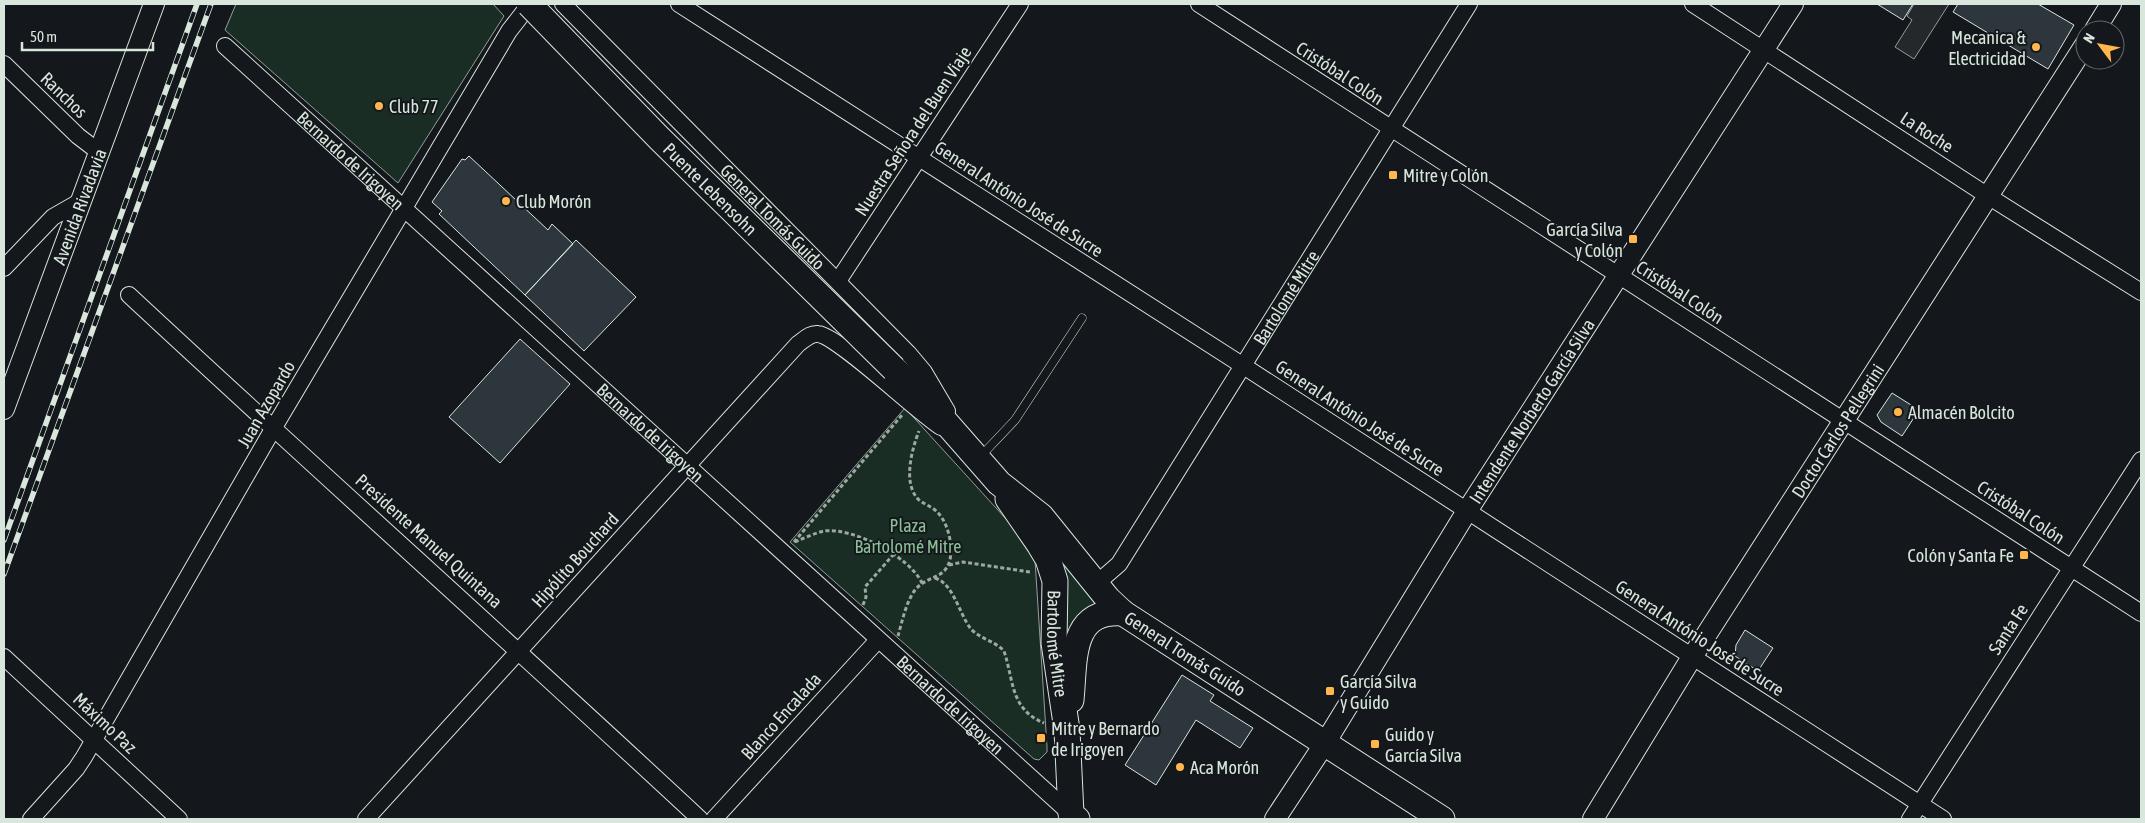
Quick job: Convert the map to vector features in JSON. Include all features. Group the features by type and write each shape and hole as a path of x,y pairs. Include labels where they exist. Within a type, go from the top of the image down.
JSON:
{"main road":[{"name":"Puente Lebensohn","path":"529,4 658,138 894,369"},
{"name":"General Tomás Guido","path":"894,369 972,451 999,483 1041,516 1096,584 1123,613 1442,819"},
{"name":"Bartolomé Mitre","path":"999,483 1017,515 1040,544 1052,568 1056,592 1055,652 1067,730 1073,817"},
{"path":"1067,730 1076,650 1081,632 1087,622 1103,613 1123,613"}],"street":[{"name":"Avenida Rivadavia","path":"4,409 154,4"},
{"name":"Juan Azopardo","path":"31,819 76,769 94,741 273,429 403,208 510,31 529,4"},
{"name":"General Tomás Guido","path":"563,4 838,281 924,372 972,451"},
{"name":"General António José de Sucre","path":"678,4 1242,365 1943,819"},
{"name":"Nuestra Señora del Buen Viaje","path":"838,281 1020,4"},
{"name":"Cristóbal Colón","path":"1199,4 2141,613"},
{"name":"Bartolomé Mitre","path":"1096,584 1119,564 1469,4"},
{"name":"La Roche","path":"1693,4 1988,196 2141,292"},
{"name":"Intendente Norberto García Silva","path":"1276,819 1325,743 1467,511 1793,4"},
{"path":"2102,20 2112,4"},
{"name":"Bernardo de Irigoyen","path":"225,46 687,466 789,549 852,617 1073,817"},
{"name":"Doctor Carlos Pellegrini","path":"1592,819 1692,657 2075,61"},
{"name":"Ranchos","path":"4,64 78,136 99,152"},
{"path":"4,268 53,217 81,201"},
{"name":"Presidente Manuel Quintana","path":"129,295 273,429 520,651 700,819"},
{"name":"General Tomás Guido","path":"817,334 837,342 910,405 972,451"},
{"name":"Hipólito Bouchard","path":"366,819 798,344 809,336 817,334"},
{"name":"Santa Fe","path":"1910,819 2141,460"},
{"name":"Blanco Encalada","path":"714,819 878,640"},
{"name":"Máximo Paz","path":"4,657 179,819"}],"lane":[{"path":"972,451 1015,420 1082,318"}],"path":[{"path":"789,549 910,405"},
{"path":"893,654 910,599 915,590 945,571 949,565 950,536 944,522 936,510 918,499 912,488 910,474 916,437 924,416"},
{"path":"789,549 824,531 842,532 864,538 893,555 910,568 922,584"},
{"path":"852,617 865,603 865,587 868,582 893,555"},
{"path":"949,565 964,562 1038,573 1052,568"},
{"path":"934,578 942,580 947,586 972,629 1004,651 1017,700 1026,712 1034,719 1067,730"}],"green space":[{"name":"Club 77","path":"236,4 493,4 504,16 398,183 225,30"},
{"name":"Plaza Bartolomé Mitre","path":"905,408 1017,531 1035,560 1047,747 1047,752 1039,760 1034,759 790,542"},
{"path":"1045,538 1107,606 1068,673"}],"shaded area":[{"path":"1914,4 1949,4 1914,59 1895,47 1912,20 1907,16"}],"building":[{"path":"1877,4 1913,4 1903,20"},
{"name":"Mecanica & Electricidad","path":"1958,4 2038,4 2074,25 2048,69 1953,12"},
{"path":"469,156 548,230 552,224 573,244 525,295 439,214 442,211 432,202 462,159 465,160"},
{"path":"576,240 636,297 584,351 525,295"},
{"path":"520,339 570,384 500,463 449,417"},
{"name":"Almacén Bolcito","path":"1892,393 1919,410 1902,436 1881,422 1877,415"},
{"path":"1745,630 1773,648 1758,671 1735,656 1736,645"},
{"path":"1182,675 1214,695 1210,701 1253,728 1240,748 1196,720 1156,785 1125,765"}],"railway":[{"path":"4,540 197,4"},
{"path":"4,574 211,4"}],"place":[{"name":"Mecanica & Electricidad","path":"2036,47"},
{"name":"Club 77","path":"379,106"},
{"name":"Mitre y Colón","path":"1393,175"},
{"name":"Club Morón","path":"506,201"},
{"name":"García Silva y Colón","path":"1633,239"},
{"name":"Almacén Bolcito","path":"1898,412"},
{"name":"Colón y Santa Fe","path":"2024,555"},
{"name":"García Silva y Guido","path":"1330,691"},
{"name":"Mitre y Bernardo de Irigoyen","path":"1041,738"},
{"name":"Guido y García Silva","path":"1375,744"},
{"name":"Aca Morón","path":"1180,767"}]}
